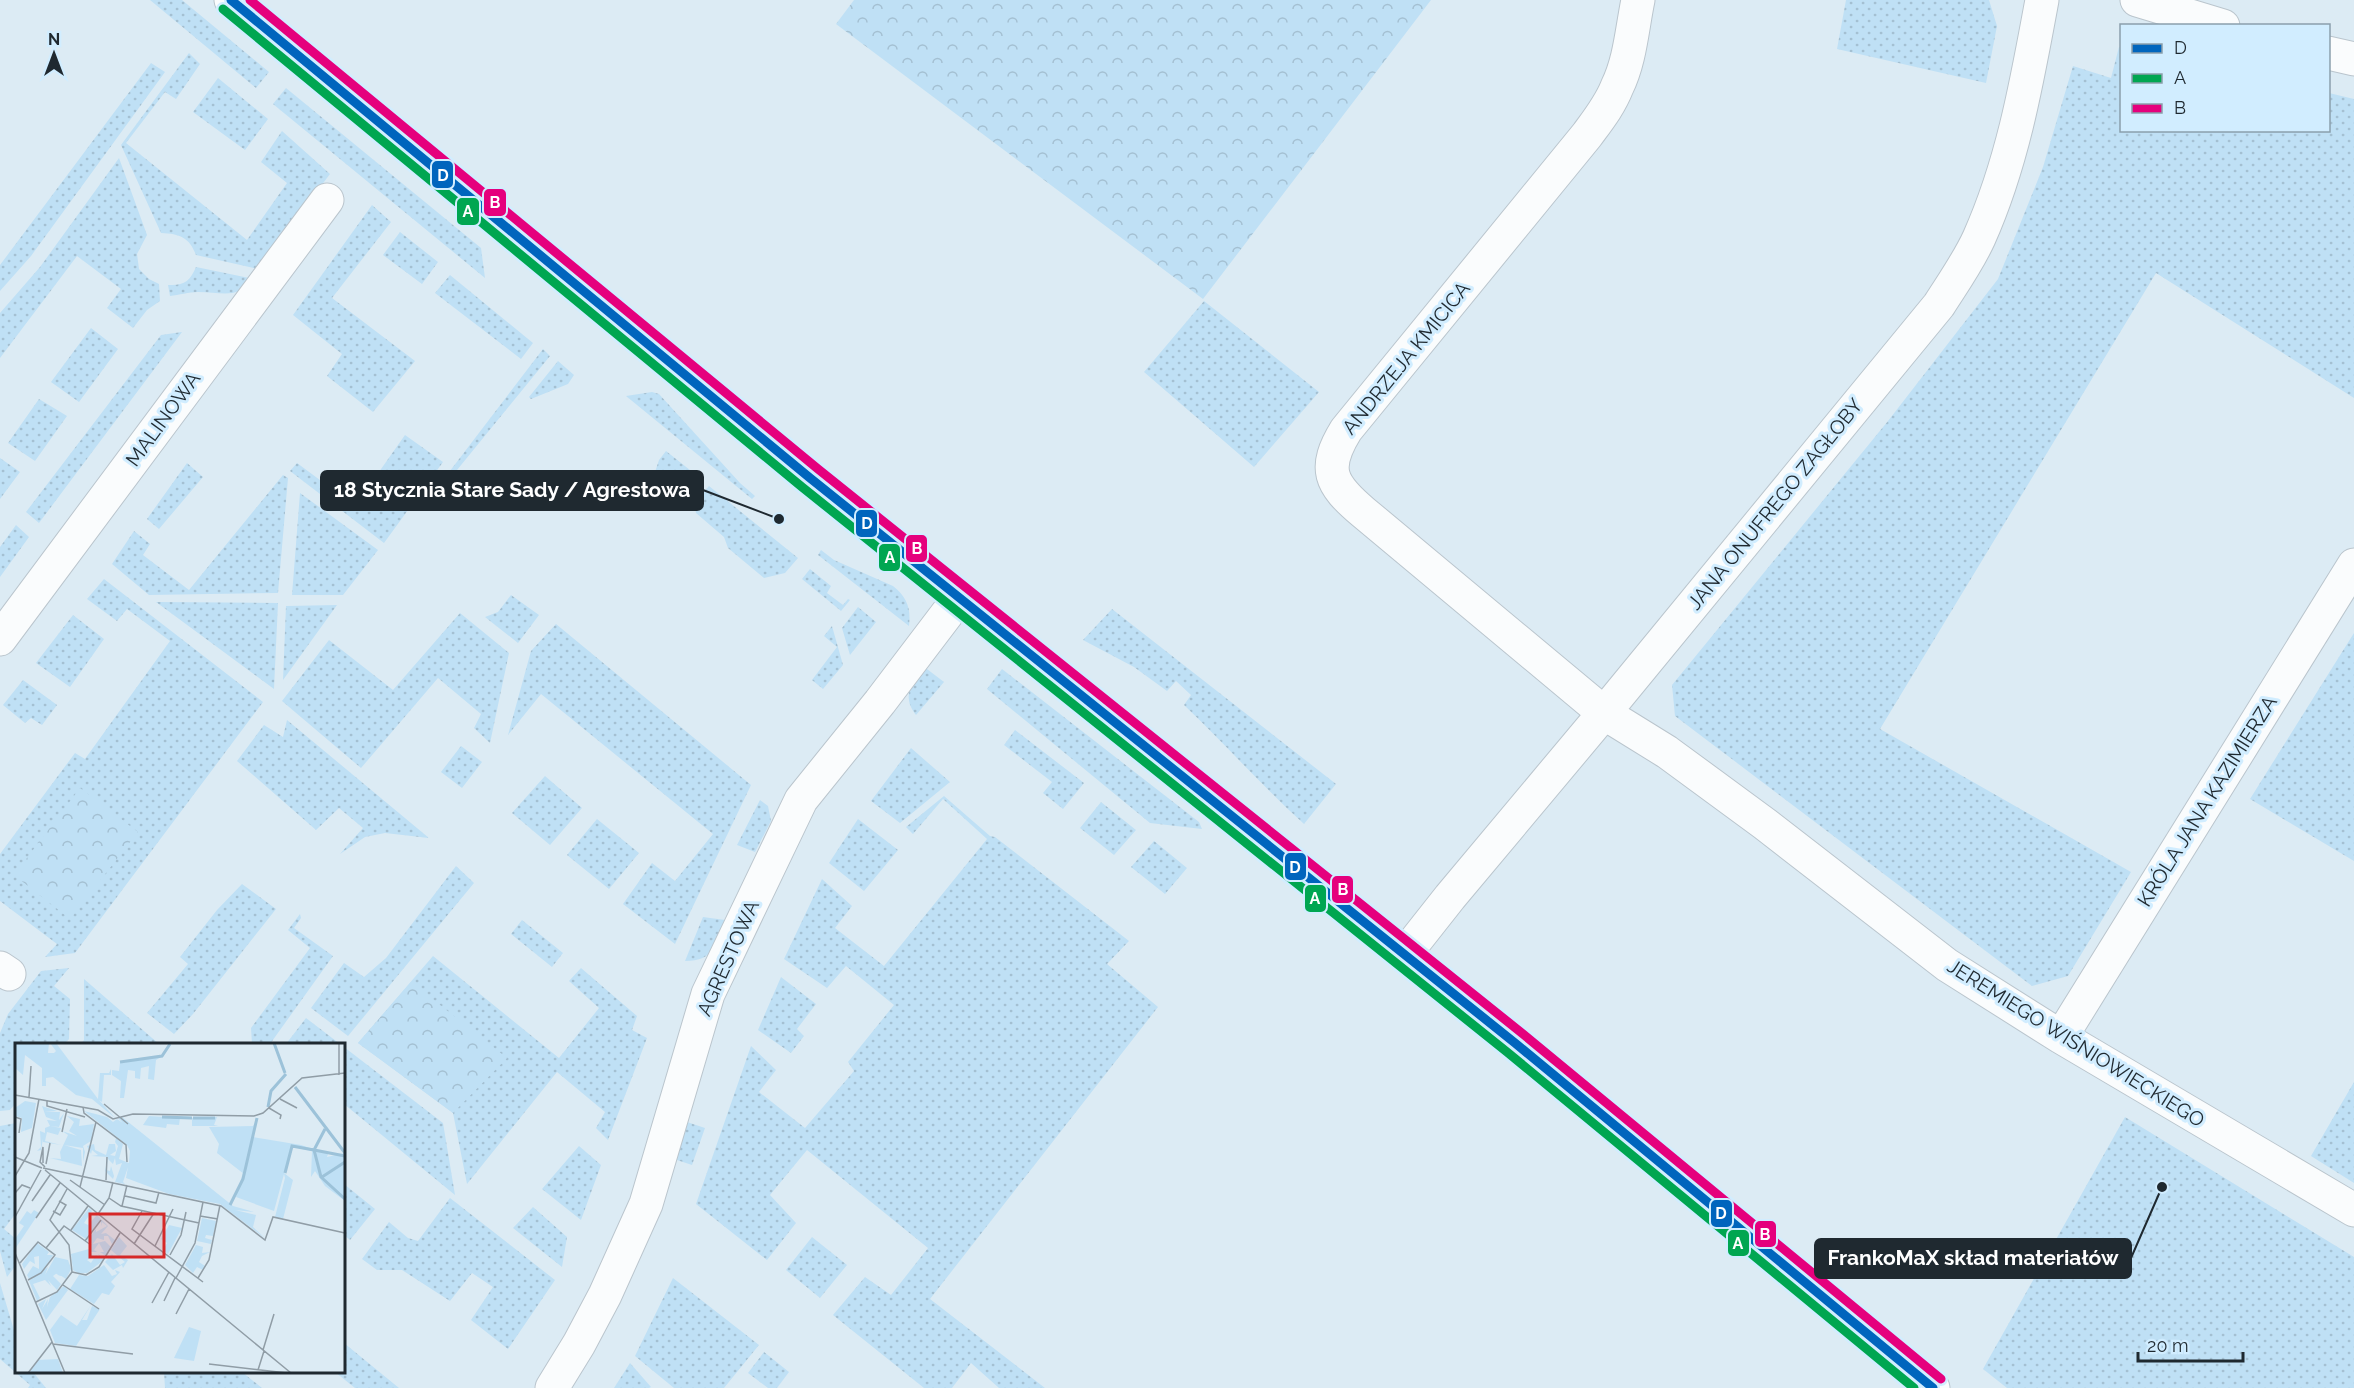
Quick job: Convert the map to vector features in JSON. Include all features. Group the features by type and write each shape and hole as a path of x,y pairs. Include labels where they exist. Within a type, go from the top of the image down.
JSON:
{"street":[{"name":"ANDRZEJA KMICICA","path":"1604,713 1349,500 1337,488 1332,476 1332,460 1336,446 1346,430 1587,135 1607,107 1618,86 1627,58 1638,0"},
{"name":"JANA ONUFREGO ZAGŁOBY","path":"1405,954 1939,305 1960,274 1978,240 1997,194 2013,145 2042,0"},
{"path":"2138,0 2216,24"},
{"path":"236,1 958,598 1405,954 1933,1388"},
{"path":"2330,53 2354,59"},
{"name":"MALINOWA","path":"0,639 327,200"},
{"name":"KRÓLA JANA KAZIMIERZA","path":"2061,1037 2354,565"},
{"name":"AGRESTOWA","path":"552,1388 605,1295 646,1204 708,994 801,800 880,702 958,598"},
{"name":"JEREMIEGO WIŚNIOWIECKIEGO","path":"1604,713 1667,752 1784,838 1947,965 2061,1037 2354,1210"}],"green space":[{"path":"150,0 182,0 269,72 256,88"},
{"path":"854,0 1431,0 1203,299 836,24"},
{"path":"1846,0 1989,0 1997,26 1986,83 1837,49"},
{"path":"2120,47 2120,132 2330,132 2330,93 2354,99 2354,398 2156,273 1880,729 2131,872 2068,976 2032,986 1675,716 1672,685 1888,421 1998,279 2043,167 2073,66 2111,78"},
{"path":"189,53 200,64 176,99 165,92 126,143 247,240 287,183 261,162 282,131 330,174 258,269 196,255 187,240 174,234 161,233 121,145"},
{"path":"151,63 165,72 31,256 0,291 0,265"},
{"path":"218,78 268,119 245,150 193,112"},
{"path":"286,88 481,248 485,278 273,104"},
{"path":"119,158 147,235 137,254 139,269 149,279 159,284 160,301 147,310 133,328 107,308 121,289 77,256 0,358 0,313 40,267"},
{"path":"372,205 391,222 332,298 415,361 373,412 327,376 342,354 293,315"},
{"path":"400,232 438,262 422,284 383,255"},
{"path":"196,267 254,279 248,286 235,292 195,292 170,296 168,285 186,282"},
{"path":"450,275 533,343 521,359 435,293"},
{"path":"1204,301 1319,392 1254,467 1144,372"},
{"path":"91,328 118,349 79,402 51,382"},
{"path":"182,332 39,523 26,512 161,335"},
{"path":"543,349 550,356 444,486 440,484"},
{"path":"558,361 574,375 568,384 531,399 529,397"},
{"path":"652,392 659,394 740,483 755,496 752,499 626,396"},
{"path":"39,399 67,416 35,461 8,443"},
{"path":"405,435 443,462 384,543 290,471 297,463 355,506"},
{"path":"666,451 700,478 685,496 677,498 653,478 659,460"},
{"path":"0,458 20,472 0,499"},
{"path":"187,463 203,477 159,529 147,519"},
{"path":"283,475 288,478 278,593 149,595 112,564 134,531 150,544 143,555 189,590"},
{"path":"709,486 798,558 785,573 764,578 728,548 724,537 696,513 694,503"},
{"path":"300,493 378,550 343,595 292,595"},
{"path":"16,525 29,537 0,577 0,547"},
{"path":"821,550 834,560 893,586 902,594 907,603 909,626 818,555"},
{"path":"810,569 831,586 827,593 843,605 848,599 850,600 841,611 802,579"},
{"path":"104,579 263,702 75,953 45,957 57,944 0,901 0,854 75,753 85,759 170,641 127,609 117,621 87,599"},
{"path":"511,595 539,615 518,643 485,617 498,612"},
{"path":"156,602 278,603 274,689"},
{"path":"337,605 283,680 286,606"},
{"path":"858,607 876,622 850,655 842,628"},
{"path":"1112,609 1336,784 1304,824 1184,705 1191,695 1176,681 1167,691 1134,667 1083,640"},
{"path":"460,613 509,653 490,743 474,728 481,714 438,678 361,768 282,701 329,640 393,690"},
{"path":"73,615 104,639 70,687 36,663"},
{"path":"556,624 751,785 675,944 623,904 652,863 675,881 713,834 541,694 508,735 531,651"},
{"path":"832,626 843,665 823,689 812,680 837,647 824,636"},
{"path":"2354,633 2354,861 2250,799"},
{"path":"923,666 944,682 916,715 909,702 909,696 912,684"},
{"path":"1002,669 1199,822 1202,829 1150,823 987,689"},
{"path":"23,680 57,705 42,725 31,718 25,723 3,705"},
{"path":"287,720 429,838 385,833 365,837 340,854 363,828 339,808 316,830 237,761 264,725 283,737"},
{"path":"1015,730 1084,783 1063,809 1043,793 1052,782 1004,745"},
{"path":"461,746 482,762 462,788 441,772"},
{"path":"911,748 950,782 900,823 871,801"},
{"path":"545,776 582,808 550,845 512,813"},
{"path":"80,788 138,832 70,919 14,875"},
{"path":"944,796 990,836 995,837 1129,941 1107,964 1158,1007 930,1299 1045,1388 999,1388 971,1363 952,1388 924,1388 833,1315 865,1277 891,1295 928,1248 807,1150 770,1195 796,1223 767,1260 696,1204 751,1046 776,1070 759,1092 805,1128 854,1071 848,1062 894,1005 846,966 827,988 784,959 822,879 852,906 835,928 884,966 987,839 943,799 913,834 906,827"},
{"path":"760,800 768,806 771,821 755,852 737,845"},
{"path":"1101,802 1136,830 1114,855 1080,828"},
{"path":"597,819 639,853 609,889 567,855"},
{"path":"858,819 898,850 864,891 829,863"},
{"path":"1154,841 1187,868 1165,894 1131,867"},
{"path":"456,866 474,883 348,1036 311,1008 344,963 364,977 386,958"},
{"path":"242,884 276,909 193,1014 174,1034 147,1013 188,964 180,957 217,910"},
{"path":"300,914 301,918 294,928 333,956 271,1043 252,1043 251,1028 310,948 288,930"},
{"path":"703,917 725,920 719,937 713,950 703,958 685,961"},
{"path":"522,920 563,953 552,967 511,934"},
{"path":"433,956 559,1058 599,1008 569,981 581,968 637,1016 632,1030 647,1038 608,1140 596,1128 605,1112 557,1072 467,1184 453,1113 358,1043"},
{"path":"69,968 54,986 70,999 69,1039 65,1043 15,1043 15,1104 10,1110 0,1111 0,1033 8,1014 41,971"},
{"path":"781,977 816,1004 797,1029 804,1036 791,1053 758,1030"},
{"path":"84,979 158,1043 82,1043 84,1040"},
{"path":"411,982 507,1058 453,1113 358,1043"},
{"path":"306,1018 339,1043 287,1043"},
{"path":"345,1048 443,1123 455,1195 345,1105"},
{"path":"2354,1082 2354,1183 2311,1156"},
{"path":"2125,1117 2354,1257 2354,1388 2007,1388 1983,1369"},
{"path":"687,1122 705,1128 692,1165 671,1158"},
{"path":"15,1123 15,1214 4,1229 15,1238 15,1266 7,1277 0,1251 0,1126"},
{"path":"579,1146 601,1165 581,1220 542,1189"},
{"path":"345,1185 375,1209 350,1240 345,1236"},
{"path":"450,1198 555,1280 508,1349 471,1320 493,1287 472,1273 450,1301 402,1270 377,1270 362,1259 389,1222 408,1238 418,1241"},
{"path":"533,1207 567,1237 562,1267 513,1228"},
{"path":"812,1237 847,1265 820,1298 786,1270"},
{"path":"673,1278 759,1345 724,1388 674,1388 635,1356"},
{"path":"0,1283 15,1334 15,1372 0,1359"},
{"path":"345,1344 399,1388 355,1388 336,1373 345,1373"},
{"path":"764,1352 789,1372 777,1388 768,1388 748,1373"},
{"path":"630,1363 651,1387 614,1388"},
{"path":"16,1373 34,1373 46,1388 28,1388 30,1385"},
{"path":"164,1373 243,1373 262,1388 165,1388"}],"transit line":[{"name":"D","path":"231,0 810,478 1515,1043 1933,1388"},
{"name":"B","path":"250,0 818,469 1523,1034 1941,1379"},
{"name":"A","path":"223,9 802,487 1507,1052 1914,1388"}],"place":[{"name":"18 Stycznia Stare Sady / Agrestowa","path":"779,519"},
{"name":"FrankoMaX skład materiałów","path":"2162,1187"}]}
